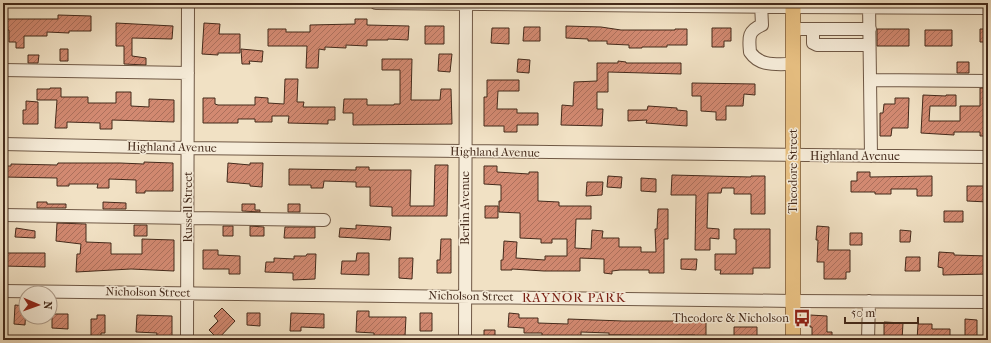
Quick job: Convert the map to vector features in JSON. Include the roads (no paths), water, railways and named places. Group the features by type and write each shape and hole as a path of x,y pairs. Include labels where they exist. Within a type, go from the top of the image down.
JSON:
{"main road":[{"name":"Theodore Street","path":"793,5 793,340"}],"street":[{"name":"Russell Street","path":"187,340 188,3"},
{"path":"376,3 864,5 988,8"},
{"name":"Berlin Avenue","path":"465,340 466,4"},
{"path":"762,5 762,25 755,28 749,36 750,52 759,61 768,64 793,64"},
{"path":"864,5 870,29 871,156"},
{"path":"793,29 870,29"},
{"path":"813,29 813,43 817,45 869,45"},
{"path":"3,70 188,73"},
{"path":"870,80 988,81"},
{"name":"Highland Avenue","path":"3,144 188,148 988,157"},
{"path":"3,216 324,220"},
{"name":"Nicholson Street","path":"3,291 988,302"},
{"path":"868,340 869,301"}],"place":[{"name":"Theodore & Nicholson","path":"802,318"}],"district":[{"name":"RAYNOR PARK","path":"574,297"}]}
